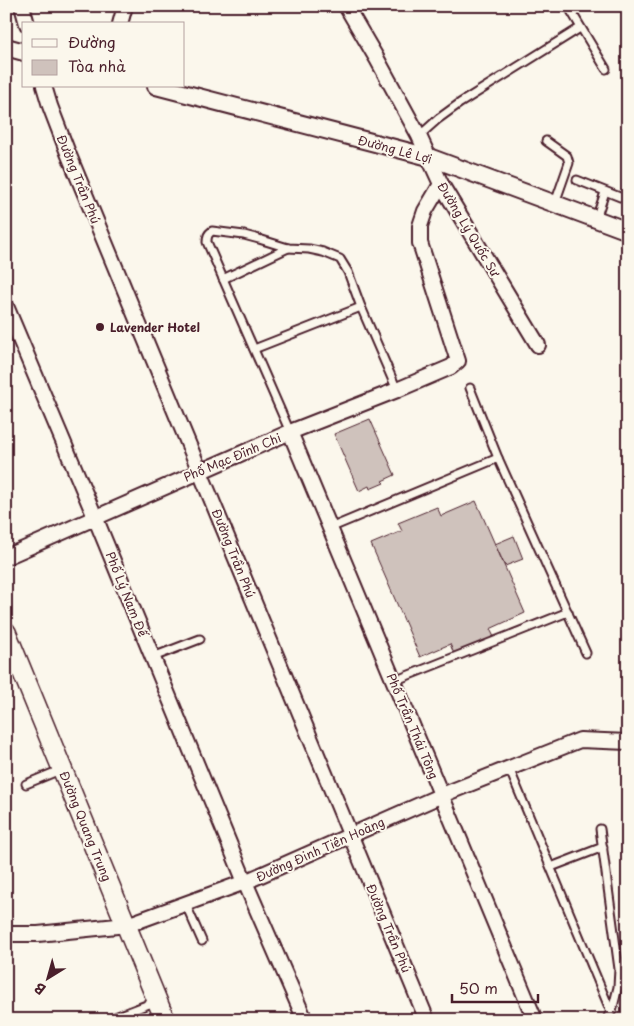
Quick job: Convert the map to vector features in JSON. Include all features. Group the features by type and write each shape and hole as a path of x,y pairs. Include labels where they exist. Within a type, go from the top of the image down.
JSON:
{"main road":[{"name":"Đường Quang Trung","path":"6,632 128,925 165,1020"}],"street":[{"path":"22,6 26,22"},
{"path":"121,22 125,6"},
{"name":"Đường Lý Quốc Sư","path":"346,6 419,136 441,184 538,345"},
{"path":"6,47 22,51"},
{"name":"Đường Trần Phú","path":"45,88 68,152 427,1020"},
{"name":"Đường Lê Lợi","path":"164,88 429,157 628,231"},
{"name":"Phố Mạc Đĩnh Chi","path":"6,557 290,432 398,390 451,367 458,361 420,243 420,226 425,210 441,184"},
{"name":"Phố Lý Nam Đế","path":"6,306 96,517 245,882 305,1020"},
{"name":"Phố Trần Thái Tông","path":"290,432 534,1020"},
{"name":"Đường Đinh Tiên Hoàng","path":"6,934 38,934 128,925 245,882 442,795 580,740 628,742"}],"lane":[{"path":"568,6 606,69"},
{"path":"419,136 460,103 580,28"},
{"path":"546,141 567,156 569,163 555,204"},
{"path":"577,180 625,199"},
{"path":"595,219 605,192"},
{"path":"290,432 207,242 207,237 212,231 244,235 288,248 323,252 340,259 348,272 361,307 398,390"},
{"path":"223,280 288,248"},
{"path":"254,349 361,307"},
{"path":"470,388 498,458 586,653"},
{"path":"330,528 498,458"},
{"path":"394,681 568,612"},
{"path":"153,657 200,639"},
{"path":"509,768 611,1012"},
{"path":"26,784 63,769"},
{"path":"600,829 619,969 618,987 611,1012 606,1020"},
{"path":"551,867 603,847"},
{"path":"186,905 202,941"},
{"path":"110,1019 157,1000"}],"building":[{"path":"370,419 395,475 382,481 384,483 370,489 369,486 359,491 334,434"},
{"path":"476,501 525,613 490,629 494,637 454,654 450,644 420,657 371,544 402,531 398,523 437,507 441,516"},
{"path":"514,536 523,559 505,566 495,544"}],"place":[{"name":"Lavender Hotel","path":"100,327"}]}
